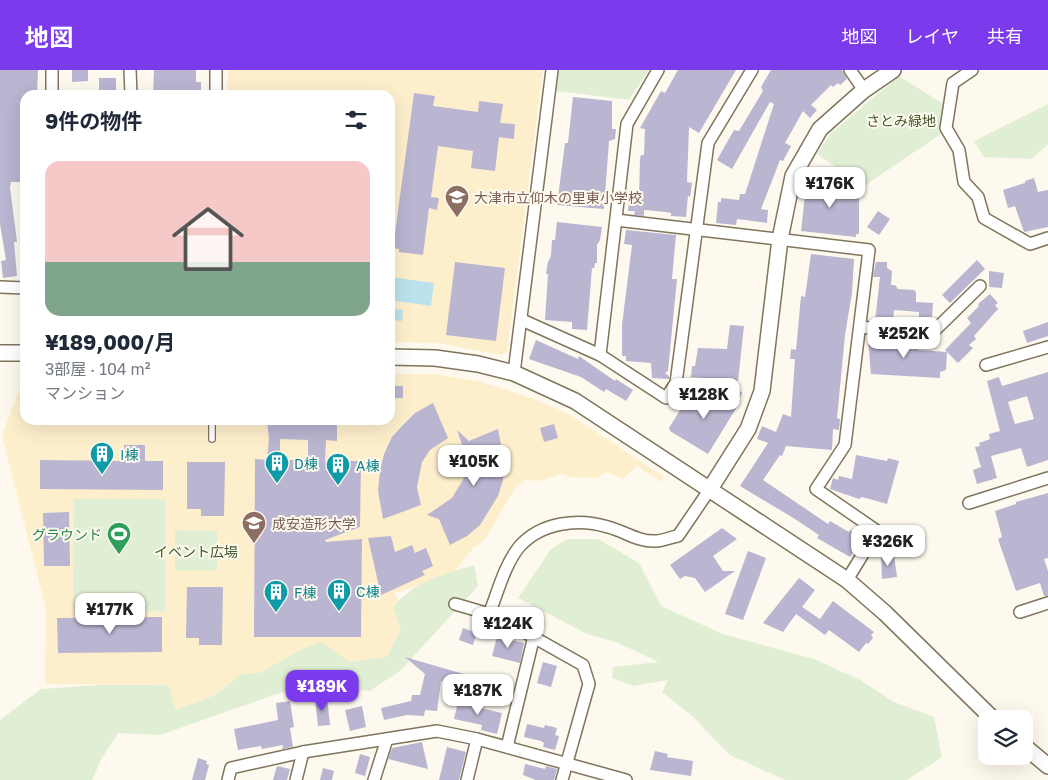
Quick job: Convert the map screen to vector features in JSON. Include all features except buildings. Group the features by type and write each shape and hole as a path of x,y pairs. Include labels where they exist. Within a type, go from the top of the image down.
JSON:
{"street":[{"path":"52,70 52,90"},
{"path":"130,70 131,90"},
{"path":"216,70 216,90"},
{"path":"514,373 552,70"},
{"path":"600,355 627,124 658,70"},
{"path":"522,320 600,355 666,398 676,383 708,143 752,70"},
{"path":"850,70 864,90"},
{"path":"490,614 505,572 520,547 542,530 561,524 585,522 609,527 636,538 655,541 678,536 748,429 762,391 780,239 793,176 820,128 864,90 893,70"},
{"path":"972,70 952,84 946,128 959,150 964,182 978,197 984,218 1030,244 1048,238"},
{"path":"616,220 869,250 845,445 816,489 877,532 847,580"},
{"path":"860,327 931,334 980,286"},
{"path":"0,287 20,288"},
{"path":"986,365 1048,347"},
{"path":"0,353 20,353"},
{"path":"395,357 435,358 478,364 514,373 575,401 847,580 885,613 984,710"},
{"path":"969,502 1048,478"},
{"path":"1020,612 1048,603"},
{"path":"455,604 490,614 534,636 583,665 588,684 562,780"},
{"path":"507,747 534,636"},
{"path":"228,780 231,768 303,752 437,731 477,739 626,780"},
{"path":"374,780 387,739"},
{"path":"467,780 477,739"},
{"path":"296,780 303,752"},
{"path":"1033,754 1048,766"}],"lane":[{"path":"212,425 212,440"}],"shaded area":[{"name":"大津市立仰木の里東小学校","path":"228,70 543,70 507,352 501,355 438,343 395,342 395,90 227,90"},
{"name":"成安造形大学","path":"395,374 433,374 478,381 532,398 569,414 664,477 661,482 637,466 623,479 606,472 597,478 571,477 561,474 539,481 524,480 515,488 484,541 473,548 455,571 437,580 395,593 409,624 386,662 226,685 213,696 176,710 168,685 45,684 46,610 2,435 20,388 20,425 395,425"}],"green space":[{"path":"559,70 649,70 629,100 556,91"},
{"name":"さとみ緑地","path":"899,76 945,105 944,132 864,186 817,154 831,133"},
{"path":"1048,104 1048,144 1032,159 984,157 974,141"},
{"name":"グラウンド","path":"74,499 165,499 165,611 73,614"},
{"name":"イベント広場","path":"175,530 217,531 217,570 175,571"},
{"path":"567,539 598,539 639,563 661,606 723,634 814,659 860,680 894,702 934,717 942,757 907,780 785,780 730,755 691,715 662,692 668,680 633,686 612,678 613,667 659,662 616,642 587,634 518,598 551,549"},
{"path":"474,565 478,586 401,670 370,691 335,688 325,677 160,735 118,733 102,758 92,780 0,780 0,720 41,689 100,685 168,685 176,710 213,696 242,674 260,673 302,649 321,642 350,662 387,657 401,629 393,608 401,599 429,580"}],"water":[{"path":"395,278 434,283 431,306 395,301"},
{"path":"395,309 403,310 402,321 395,320"}],"place":[{"name":"大津市立仰木の里東小学校","path":"457,218"},
{"name":"I棟","path":"102,475"},
{"name":"D棟","path":"277,484"},
{"name":"A棟","path":"338,486"},
{"name":"成安造形大学","path":"254,544"},
{"name":"グラウンド","path":"119,555"},
{"name":"C棟","path":"339,612"},
{"name":"F棟","path":"276,613"}]}
